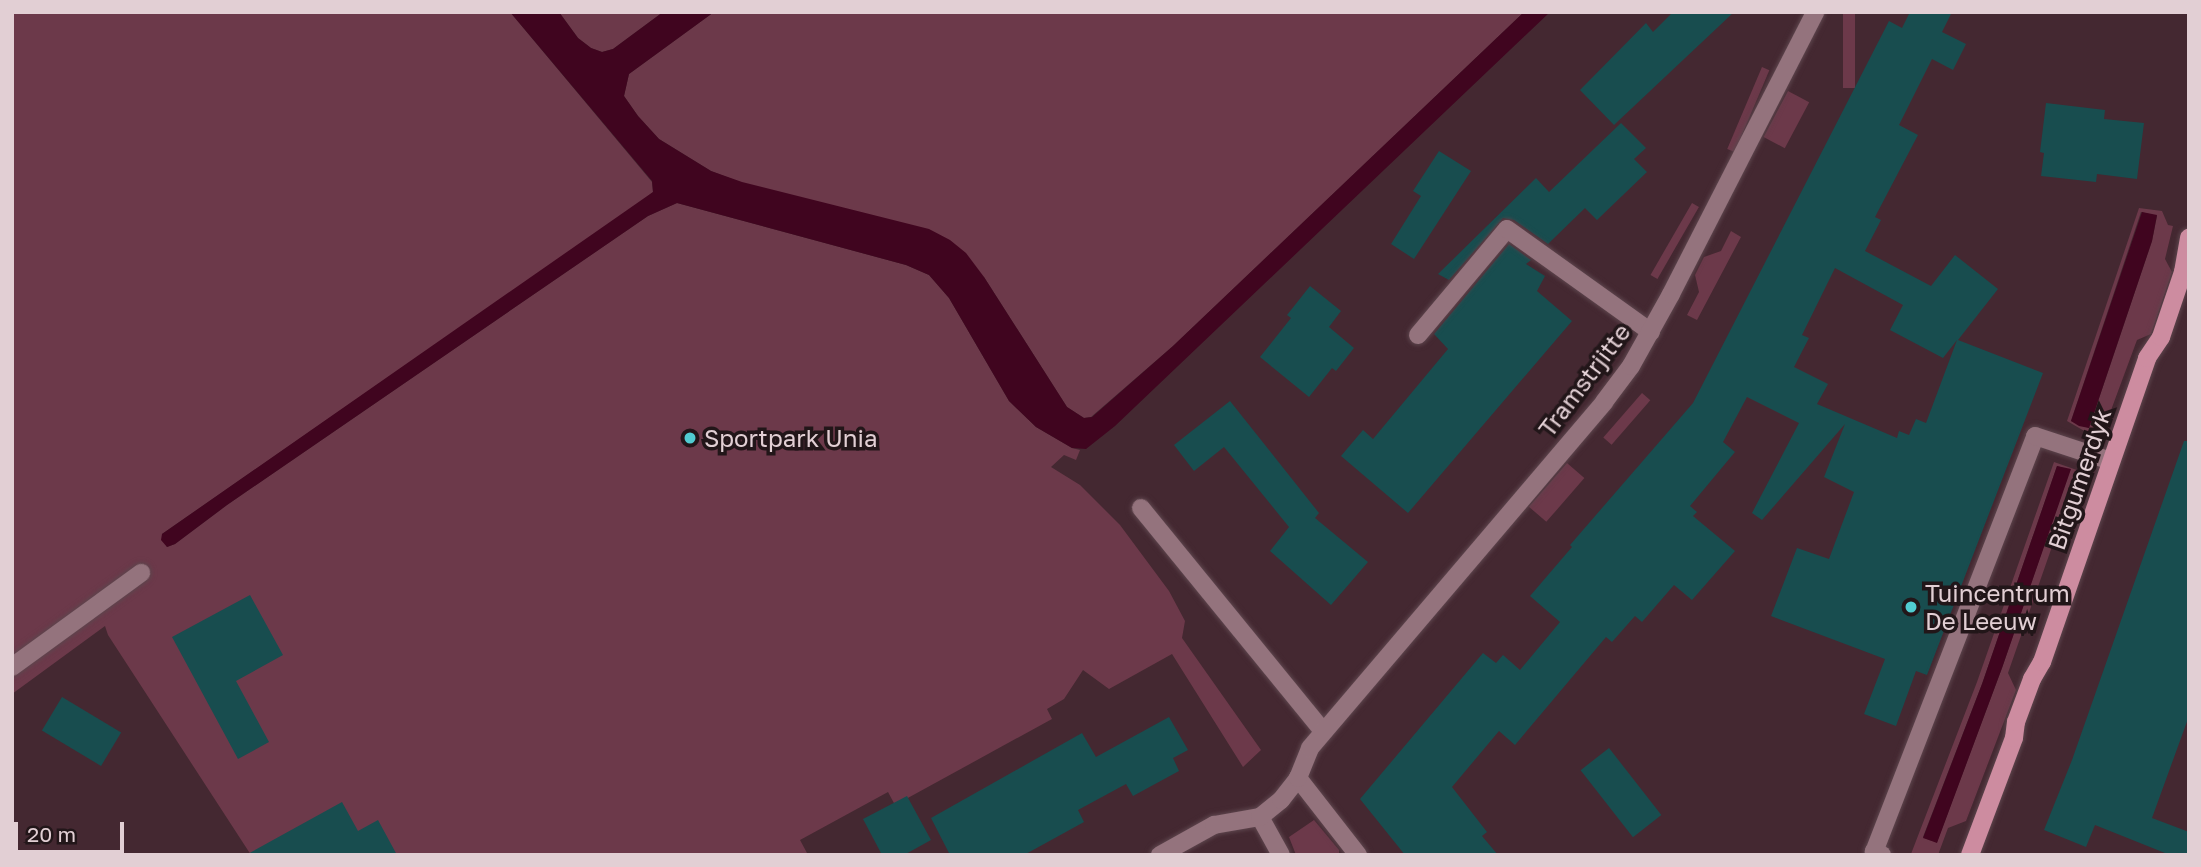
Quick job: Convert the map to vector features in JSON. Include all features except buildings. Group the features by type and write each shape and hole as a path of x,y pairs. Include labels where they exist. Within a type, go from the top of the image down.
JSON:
{"main road":[{"name":"Bitgumerdyk","path":"1970,855 2014,738 2016,722 2032,679 2042,663 2147,358 2161,337 2183,272 2189,238"}],"street":[{"name":"Tramstrjitte","path":"1260,817 1281,800 1298,778 1310,748 1322,730 1604,402 1651,332 1815,12"},
{"path":"1418,335 1507,229 1651,332"},
{"path":"1882,855 1874,852 2035,436 2112,461"},
{"path":"1141,508 1322,730"},
{"path":"12,667 141,573"},
{"path":"1298,778 1358,855"},
{"path":"1160,855 1214,825 1260,817 1281,855"}],"shaded area":[{"name":"Sportpark Unia","path":"12,12 510,12 652,182 653,192 641,202 162,534 167,547 648,216 677,203 906,265 929,275 949,298 1009,401 1036,427 1080,450 1076,460 1064,455 1051,467 1080,485 1120,525 1169,591 1185,621 1182,638 1261,750 1243,767 1172,654 1109,689 1083,670 1064,699 1047,709 1052,719 895,805 888,792 800,840 807,853 803,855 251,855 108,635 105,626 12,694"},
{"path":"510,12 559,12 578,38 602,52 613,49 663,12 714,12 629,74 624,96 638,116 659,139 711,171 742,182 929,229 950,240 966,253 984,277 1067,407 1084,418 1092,417 1173,346 1524,12 1550,12 1115,426 1086,449 1072,448 1036,427 1009,401 949,298 929,275 906,265 677,203 648,216 167,547 161,540 162,534 653,192 652,181"},
{"path":"559,12 663,12 613,49 602,52 578,38"},
{"path":"714,12 1524,12 1173,346 1091,417 1084,418 1067,407 984,277 711,171 659,139 638,116 624,96 629,74"},
{"path":"1843,12 1855,12 1855,88 1843,88"},
{"path":"1762,67 1769,70 1735,152 1727,149"},
{"path":"1788,91 1809,102 1785,148 1764,137"},
{"path":"1692,203 1699,207 1657,279 1650,275"},
{"path":"2139,208 2162,211 2168,225 2173,226 2165,259 2172,272 2151,334 2137,340 2100,440 2067,421","holes":["2141,212 2157,216 2152,241 2089,428 2071,421"]},
{"path":"2142,212 2157,215 2152,241 2089,428 2079,426 2071,421"},
{"path":"1731,231 1741,237 1697,320 1687,315 1699,292 1695,275 1704,257 1721,251"},
{"path":"1642,393 1650,400 1612,445 1603,438"},
{"path":"2054,462 2091,475 2088,483 2072,490 2066,507 2074,524 2055,538 2008,673 2016,690 1966,821 1948,828 1938,855 1911,854 1977,682","holes":["2057,466 2070,470 2002,668 1937,842 1929,840 1923,837 1982,684"]},
{"path":"1567,463 1584,478 1546,522 1529,507"},
{"path":"2057,466 2071,469 2002,668 1937,843 1923,838 1982,684"},
{"path":"1314,820 1339,850 1339,855 1296,855 1289,837"}],"place":[{"name":"Sportpark Unia","path":"690,438"},
{"name":"Tuincentrum De Leeuw","path":"1911,607"}]}
